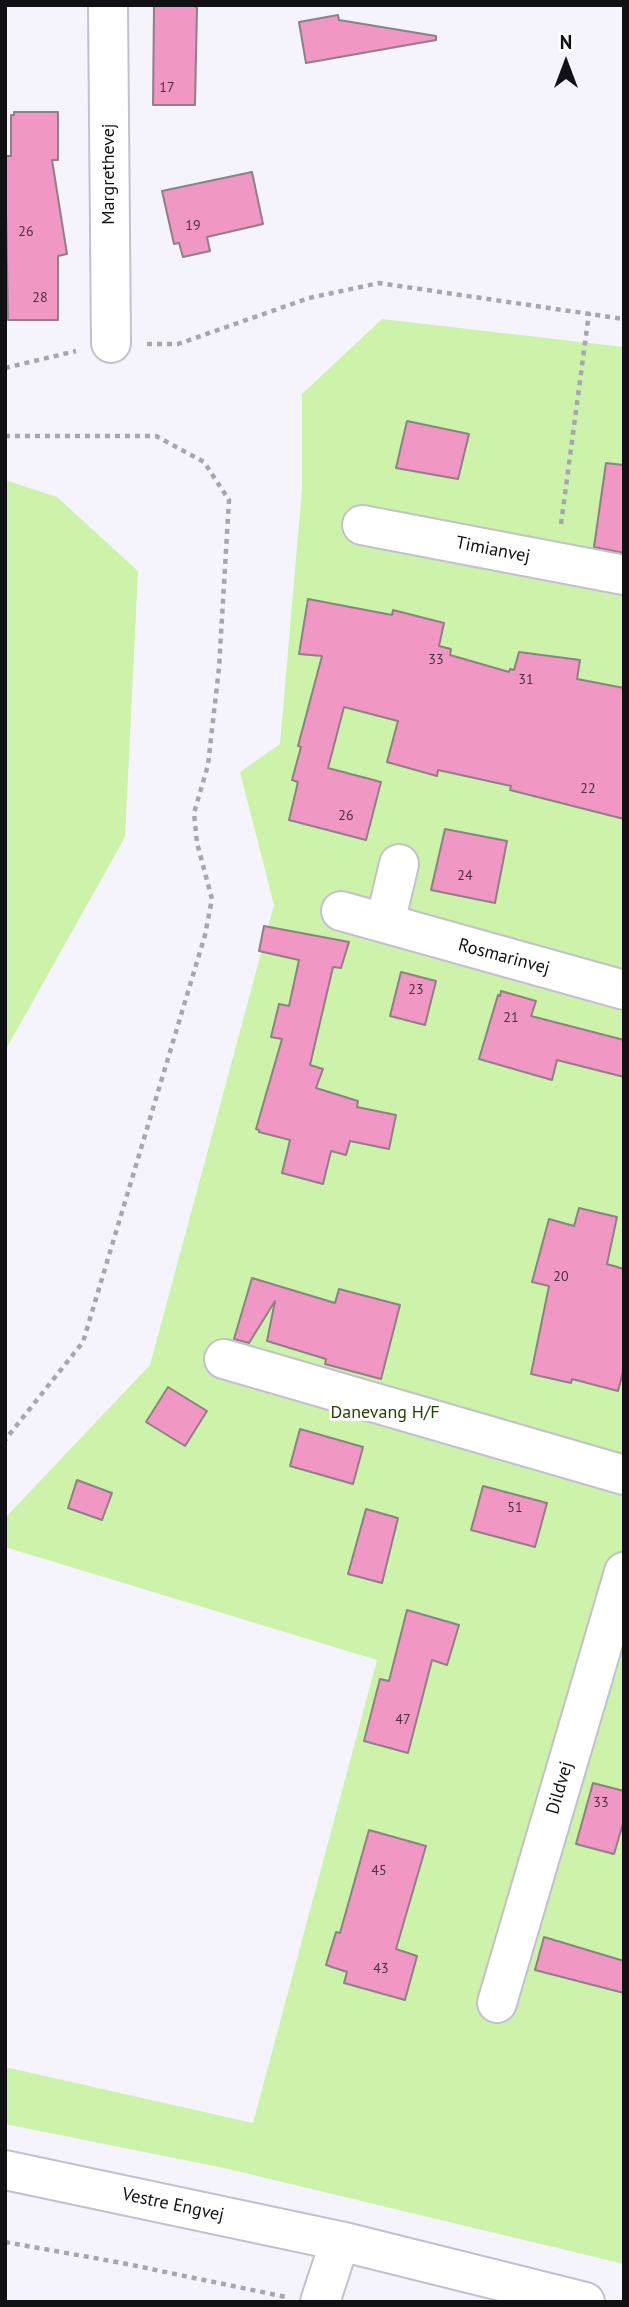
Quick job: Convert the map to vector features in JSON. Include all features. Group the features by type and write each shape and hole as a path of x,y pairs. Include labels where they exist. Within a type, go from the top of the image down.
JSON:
{"street":[{"name":"Margrethevej","path":"108,5 111,343"},
{"name":"Timianvej","path":"362,526 624,575"},
{"path":"385,923 399,864"},
{"name":"Rosmarinvej","path":"341,911 624,990"},
{"path":"224,1359 624,1475"},
{"name":"Dildvej","path":"497,2003 624,1572"},
{"name":"Vestre Engvej","path":"5,2170 340,2241 584,2302"},
{"path":"307,2300 340,2241"}],"path":[{"path":"5,368 111,343 178,344 309,298 379,283 624,319"},
{"path":"555,562 589,313"},
{"path":"5,436 156,436 204,462 229,500 219,668 208,765 194,813 197,843 212,899 205,935 83,1342 5,1440"},
{"path":"5,2242 307,2300"}],"green space":[{"name":"Danevang H/F","path":"382,319 624,347 624,2264 224,2168 5,2124 5,2067 253,2123 377,1660 5,1547 5,1518 150,1365 274,905 240,772 280,744 302,489 302,394"},
{"path":"5,480 57,497 138,571 125,837 5,1051"}],"building":[{"path":"154,5 195,5 197,8 195,105 153,105"},
{"path":"338,15 339,20 436,36 436,40 306,63 299,22"},
{"path":"14,112 58,112 58,160 52,160 67,254 58,256 58,320 8,320 5,156 11,156 11,115 14,115"},
{"path":"252,172 263,224 207,237 210,251 183,257 179,243 174,244 162,191"},
{"path":"407,421 469,434 458,479 396,468"},
{"path":"606,463 624,465 624,553 594,547"},
{"path":"308,599 392,615 393,610 444,623 439,646 451,649 450,655 509,672 510,669 514,670 519,652 580,660 577,679 624,688 624,819 510,790 511,786 438,770 437,776 387,762 398,721 344,707 328,768 381,782 366,840 289,820 298,782 292,780 301,747 298,746 322,656 299,654"},
{"path":"445,829 507,841 495,903 431,890"},
{"path":"264,926 349,942 341,968 333,967 310,1065 323,1069 316,1088 358,1101 357,1107 396,1115 389,1149 350,1141 346,1155 331,1151 323,1184 282,1173 290,1140 256,1129 282,1039 271,1037 279,1004 289,1006 299,960 259,951"},
{"path":"401,972 436,981 425,1025 390,1016"},
{"path":"501,991 536,1001 531,1016 624,1040 624,1077 557,1060 552,1080 479,1059"},
{"path":"579,1208 617,1217 607,1264 624,1269 624,1368 618,1391 572,1379 571,1383 531,1374 549,1286 532,1282 549,1219 574,1226"},
{"path":"252,1278 335,1303 339,1289 400,1305 381,1379 325,1364 326,1359 267,1341 275,1301 249,1343 234,1339"},
{"path":"168,1387 207,1411 185,1446 146,1422"},
{"path":"300,1429 363,1447 353,1484 290,1466"},
{"path":"77,1480 112,1493 102,1520 68,1508"},
{"path":"483,1486 547,1503 535,1547 471,1530"},
{"path":"366,1509 398,1518 382,1583 348,1574"},
{"path":"407,1610 459,1625 447,1665 432,1660 408,1753 364,1741 380,1679 389,1681"},
{"path":"593,1783 624,1791 624,1820 614,1854 576,1844"},
{"path":"369,1830 426,1846 396,1949 417,1956 405,2000 344,1983 347,1972 326,1965 336,1932 340,1933"},
{"path":"544,1937 624,1961 624,1993 535,1970"}]}
